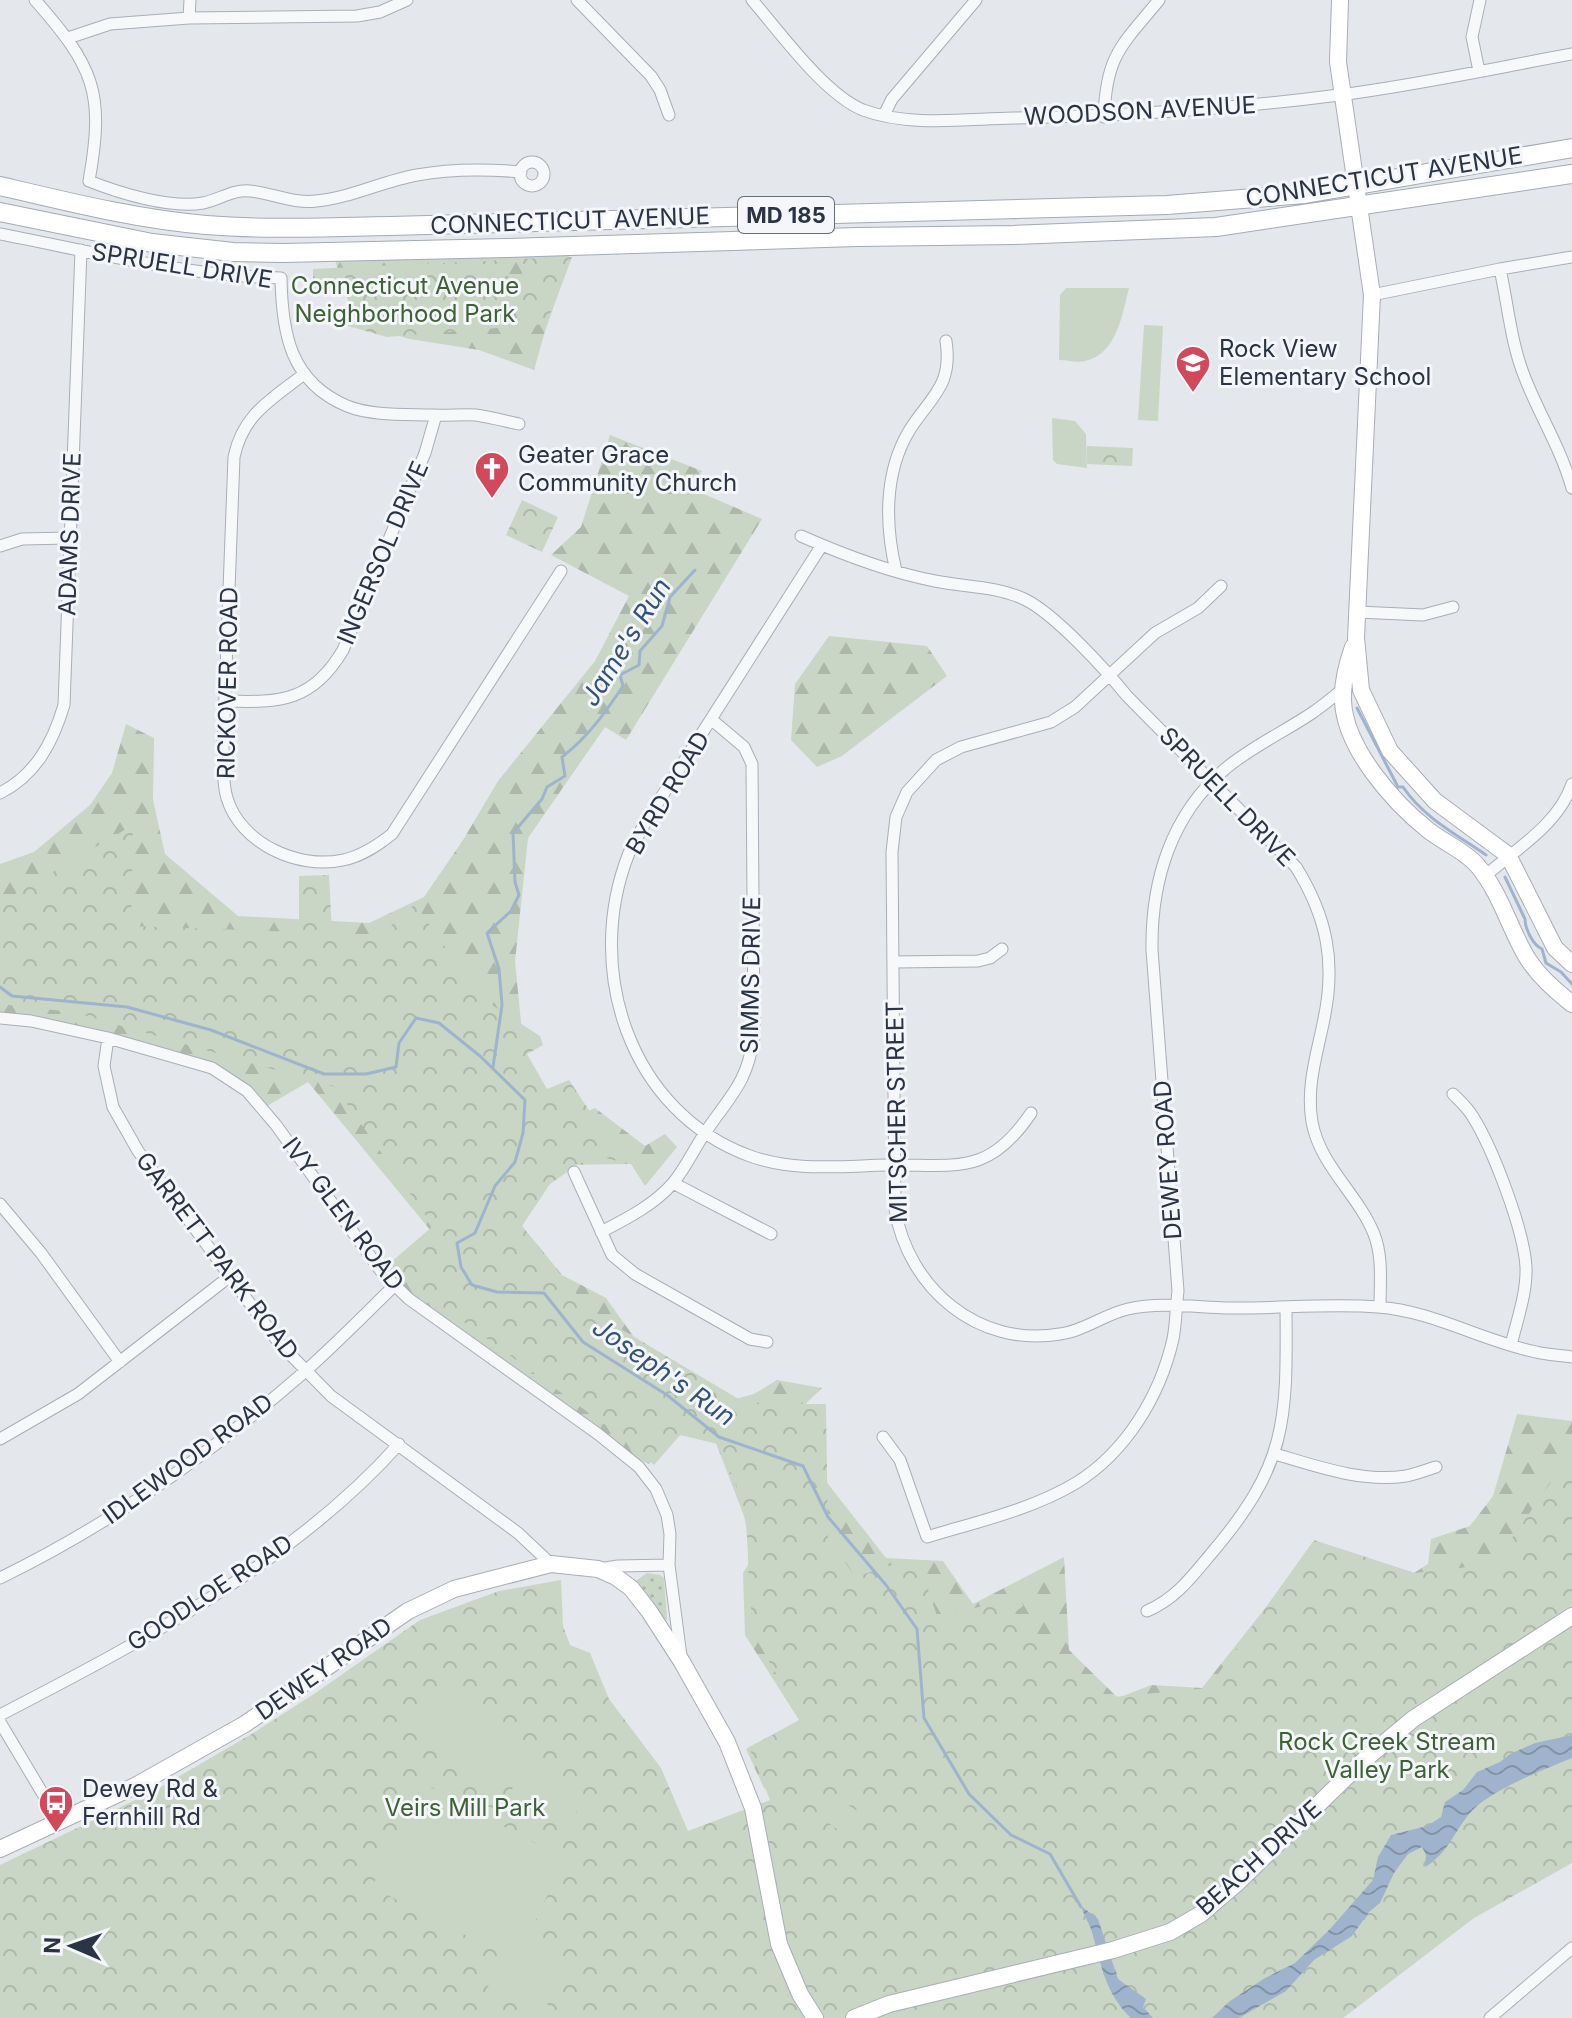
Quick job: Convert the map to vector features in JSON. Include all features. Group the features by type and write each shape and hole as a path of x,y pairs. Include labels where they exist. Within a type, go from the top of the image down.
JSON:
{"main road":[{"name":"CONNECTICUT AVENUE","path":"0,186 136,216 206,225 301,228 1167,205 1305,194 1572,148"},
{"name":"CONNECTICUT AVENUE","path":"0,212 152,243 233,252 283,253 1216,227 1572,174"}],"street":[{"path":"35,0 68,38 89,77 97,105 97,136 89,181 111,190 174,203 203,203 247,190 297,201 317,201 418,175 521,172"},
{"path":"189,18 190,0"},
{"path":"68,38 110,24 189,18 357,16 380,12 407,0"},
{"path":"577,0 651,76 669,115"},
{"name":"WOODSON AVENUE","path":"752,0 820,77 847,102 884,115 912,120 1104,117 1219,109 1343,94 1572,54"},
{"path":"884,115 892,99 976,0"},
{"path":"1104,117 1106,83 1112,63 1122,44 1159,0"},
{"path":"1340,0 1338,62 1372,295 1356,638 1360,684 1390,751 1435,801 1508,855 1555,948 1572,964"},
{"path":"1479,71 1472,37 1480,0"},
{"name":"SPRUELL DRIVE","path":"0,234 120,259 241,277 281,278 282,320 290,350 304,374 323,392 348,407 436,415 476,415 519,424"},
{"name":"ADAMS DRIVE","path":"0,793 18,783 48,750 64,705 81,250"},
{"path":"1372,295 1572,257"},
{"path":"1500,269 1525,379 1559,448 1572,488"},
{"path":"896,571 890,534 889,496 893,465 910,430 934,400 948,357 946,341"},
{"name":"RICKOVER ROAD","path":"304,374 255,413 238,437 234,457 223,748 226,796 234,814 252,836 269,849 306,860 340,861 359,855 392,834 561,571"},
{"name":"INGERSOL DRIVE","path":"226,701 269,703 296,695 321,681 333,667 343,650 425,453 436,415"},
{"name":"SPRUELL DRIVE","path":"801,536 896,571 934,581 995,589 1025,599 1043,611 1109,674 1296,867 1312,892 1330,953 1330,986 1309,1090 1312,1123 1321,1149 1363,1212 1374,1236 1380,1264 1380,1307"},
{"path":"0,546 22,539 69,538"},
{"name":"BYRD ROAD","path":"822,545 646,821 629,854 614,910 614,994 640,1065 660,1093 704,1135 752,1157 782,1165 952,1166 991,1156 1006,1145 1031,1113"},
{"name":"MITSCHER STREET","path":"1221,586 1198,608 1155,633 1075,707 1051,722 961,747 936,760 907,792 896,817 892,852 895,1209 898,1230 906,1251 929,1288 945,1302 981,1324 1021,1336 1059,1335 1128,1309 1176,1306 1380,1307 1434,1318 1536,1353 1572,1357"},
{"path":"1358,612 1423,615 1453,607"},
{"path":"1356,638 1348,662 1344,695 1347,724 1363,757 1393,799 1429,831 1476,863 1527,957 1549,986 1572,1004"},
{"name":"DEWEY ROAD","path":"883,1437 900,1460 927,1537 1033,1504 1076,1483 1106,1459 1136,1425 1159,1385 1173,1339 1178,1291 1152,921 1165,854 1182,820 1225,769 1360,684"},
{"name":"SIMMS DRIVE","path":"601,1232 639,1212 673,1183 735,1093 749,1065 754,1037 752,764 744,747 712,720"},
{"path":"1485,876 1568,807 1572,784"},
{"path":"894,962 978,961 990,958 1002,949"},
{"path":"0,1018 31,1021 108,1038"},
{"name":"GARRETT PARK ROAD","path":"108,1038 104,1066 113,1107 138,1151 279,1343 304,1372 331,1396 518,1533 551,1564"},
{"name":"IVY GLEN ROAD","path":"108,1038 212,1068 247,1091 276,1125 383,1274 409,1299 598,1434 639,1467 656,1489 667,1515 669,1565"},
{"path":"1453,1094 1473,1115 1521,1234 1525,1285 1511,1345"},
{"path":"574,1172 612,1255 635,1274 750,1339 767,1342"},
{"path":"673,1183 771,1234"},
{"path":"0,1204 41,1253 120,1362"},
{"path":"0,1439 78,1394 229,1277"},
{"name":"IDLEWOOD ROAD","path":"0,1578 135,1502 241,1425 304,1372 395,1285"},
{"path":"1147,1611 1179,1592 1236,1524 1258,1492 1275,1454 1283,1425 1286,1307"},
{"name":"GOODLOE ROAD","path":"0,1715 121,1652 211,1598 305,1530 374,1471 399,1444"},
{"path":"1275,1454 1326,1470 1370,1476 1404,1476 1436,1467"},
{"name":"DEWEY ROAD","path":"0,1849 135,1786 245,1724 408,1611 454,1589 551,1564 598,1569 669,1565"},
{"path":"669,1565 682,1662"},
{"path":"598,1569 631,1588 682,1662 727,1742 757,1823 778,1938 800,1994 815,2018"},
{"name":"BEACH DRIVE","path":"854,2018 889,2004 1153,1939 1201,1914 1364,1760 1413,1719 1572,1616"},
{"path":"0,1722 59,1821"},
{"path":"1490,2018 1572,1948"}],"green space":[{"name":"Connecticut Avenue Neighborhood Park","path":"558,246 571,259 534,370 479,350 410,339 361,325 343,290 333,252"},
{"name":"Connecticut Avenue Neighborhood Park","path":"572,257 546,324 387,337 348,326 348,289 313,289 313,269 506,260 508,277 522,279 522,259"},
{"path":"1066,288 1129,288 1111,342 1096,357 1085,361 1059,360 1060,295"},
{"path":"1144,325 1163,326 1158,421 1138,420"},
{"path":"1052,418 1075,421 1086,434 1087,468 1057,464 1053,460"},
{"path":"610,435 702,471 692,489 762,519 626,740 605,727 528,838 515,961 524,1053 550,1128 595,1108 645,1146 665,1134 677,1147 645,1186 631,1164 559,1165 539,1180 522,1226 562,1275 606,1298 659,1372 710,1406 754,1394 777,1380 822,1388 794,1415 821,1475 886,1558 943,1561 973,1604 1064,1557 1069,1650 1118,1698 1151,1685 1202,1688 1316,1544 1414,1573 1428,1564 1431,1539 1470,1526 1493,1496 1517,1414 1572,1421 1572,1604 805,1804 764,1788 746,1749 799,1720 745,1635 743,1573 757,1550 716,1443 681,1434 649,1464 621,1452 383,1274 436,1237 308,1082 262,1109 211,1068 0,1018 0,864 34,852 90,805 112,773 126,724 154,738 153,800 165,854 238,916 369,923 424,897 498,781 595,661 629,596 551,555 581,527"},
{"path":"1087,446 1133,448 1132,466 1087,464"},
{"path":"522,500 558,517 542,552 506,535"},
{"path":"829,636 927,646 947,676 842,756 817,767 791,740 795,684"},
{"name":"Rock Creek Stream Valley Park","path":"133,825 131,926 299,932 299,876 329,875 332,933 380,935 415,904 459,967 492,1005 540,1036 543,1045 527,1054 547,1089 569,1080 624,1163 593,1154 550,1184 522,1226 589,1310 747,1404 826,1404 828,1537 855,1577 907,1560 919,1562 938,1619 1020,1595 1023,1606 1007,1618 1103,1698 1208,1688 1314,1540 1415,1573 1494,1564 1572,1452 1572,1863 1474,1918 1343,2018 0,2018 0,1865 152,1792 250,1735 420,1620 499,1591 561,1580 563,1626 570,1645 590,1653 609,1699 661,1768 688,1831 770,1800 749,1747 804,1719 771,1665 756,1632 744,1515 718,1444 680,1435 654,1465 626,1440 405,1279 390,1263 433,1226 335,1087 73,1012 0,1004 0,903"},
{"path":"647,1573 664,1578 667,1620 639,1585 637,1580"},
{"path":"453,1677 529,1751 488,1794 412,1723"},
{"path":"541,1759 566,1797 576,1799 578,1810 571,1815 563,1812 528,1833 510,1810 511,1792 520,1776"},
{"name":"Veirs Mill Park","path":"423,1783 564,1859 522,1950 535,1948 567,1959 547,2004 551,2009 549,2018 538,2018 534,2012 486,1991 499,1963 508,1957 372,1887"},
{"path":"834,1795 867,1818 852,1840 819,1816"}],"water":[{"path":"1572,1735 1572,1758 1486,1799 1470,1813 1434,1861 1425,1867 1426,1855 1422,1847 1408,1854 1394,1873 1380,1903 1369,1912 1352,1936 1314,1960 1286,1991 1239,2018 1212,2018 1230,2001 1295,1963 1330,1929 1373,1880 1378,1857 1391,1835 1427,1826 1441,1817 1445,1802 1463,1790 1477,1772 1535,1743"},
{"path":"1081,1906 1098,1919 1118,1979 1146,1999 1143,2007 1153,2018 1131,2018 1116,2000"}],"waterway":[{"name":"Jame's Run","path":"493,1067 502,1005 499,969 487,933 511,911 519,895 515,882 513,833 542,799 547,787 565,776 562,757 588,733 610,706 623,686 620,675 639,665 640,651 662,626 670,597 695,570"},
{"path":"1357,708 1398,787 1403,787 1441,825 1486,855"},
{"path":"1505,877 1528,932 1542,949 1546,963 1561,972 1572,984"},
{"name":"Joseph's Run","path":"0,987 12,996 127,1007 211,1030 324,1074 366,1074 396,1067 399,1043 416,1018 439,1023 480,1056 525,1100 523,1133 515,1162 495,1186 475,1233 457,1243 461,1267 472,1285 497,1292 544,1293 583,1342 667,1395 719,1437 803,1466 828,1517 886,1585 917,1629 924,1718 969,1794 1011,1835 1050,1854 1081,1907"}],"place":[{"name":"Rock View Elementary School","path":"1193,394"},
{"name":"Geater Grace Community Church","path":"492,500"},
{"name":"Dewey Rd & Fernhill Rd","path":"56,1834"}]}
